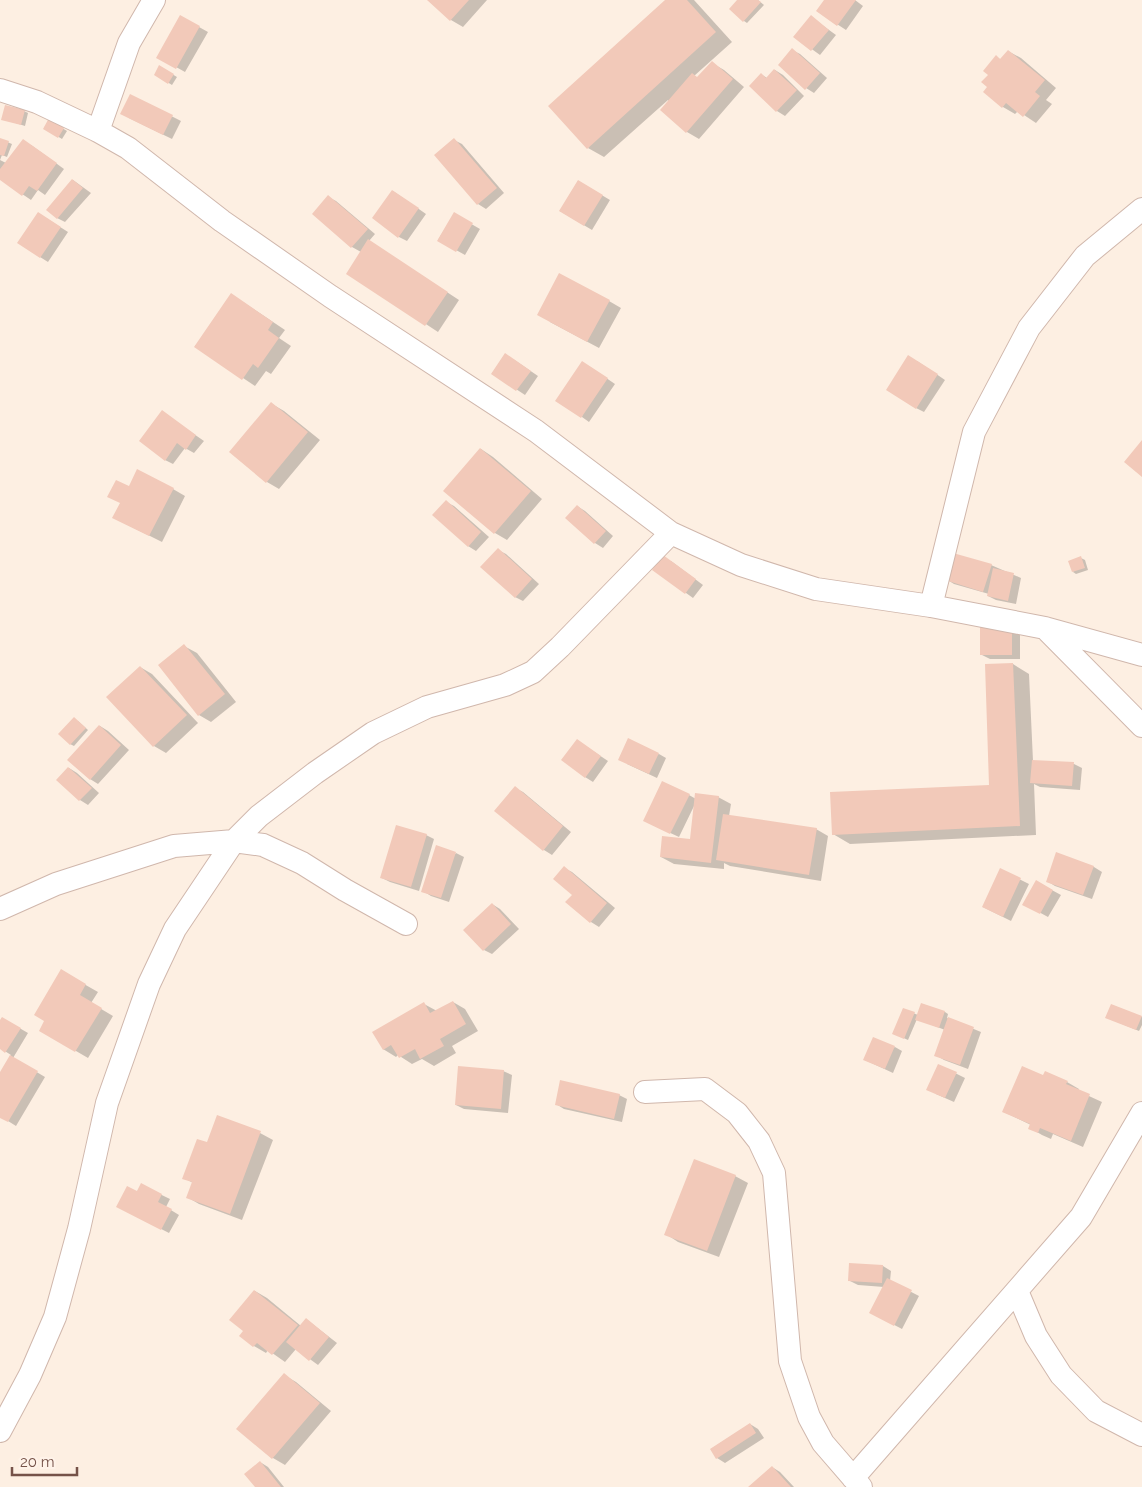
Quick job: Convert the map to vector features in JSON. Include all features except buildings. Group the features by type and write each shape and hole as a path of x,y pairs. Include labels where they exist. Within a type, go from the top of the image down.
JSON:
{"street":[{"path":"98,131 129,43 154,0"},
{"path":"0,90 37,102 98,131 128,148 222,221 330,296 536,431 671,533 741,565 816,589 931,606 1044,628 1142,654"},
{"path":"931,606 974,432 1029,328 1085,256 1142,210"},
{"path":"0,1432 30,1375 55,1317 79,1229 106,1102 149,984 175,928 234,841 259,816 315,773 373,733 427,707 505,685 533,672 560,647 671,533"},
{"path":"1044,628 1142,726"},
{"path":"0,910 56,884 174,846 234,841 264,845 302,863 345,890 406,924"},
{"path":"645,1092 704,1089 737,1113 759,1141 774,1173 790,1362 809,1417 823,1443 857,1482 1016,1290 1081,1217 1142,1113"},
{"path":"1016,1290 1036,1336 1061,1375 1096,1411 1142,1435"}]}
